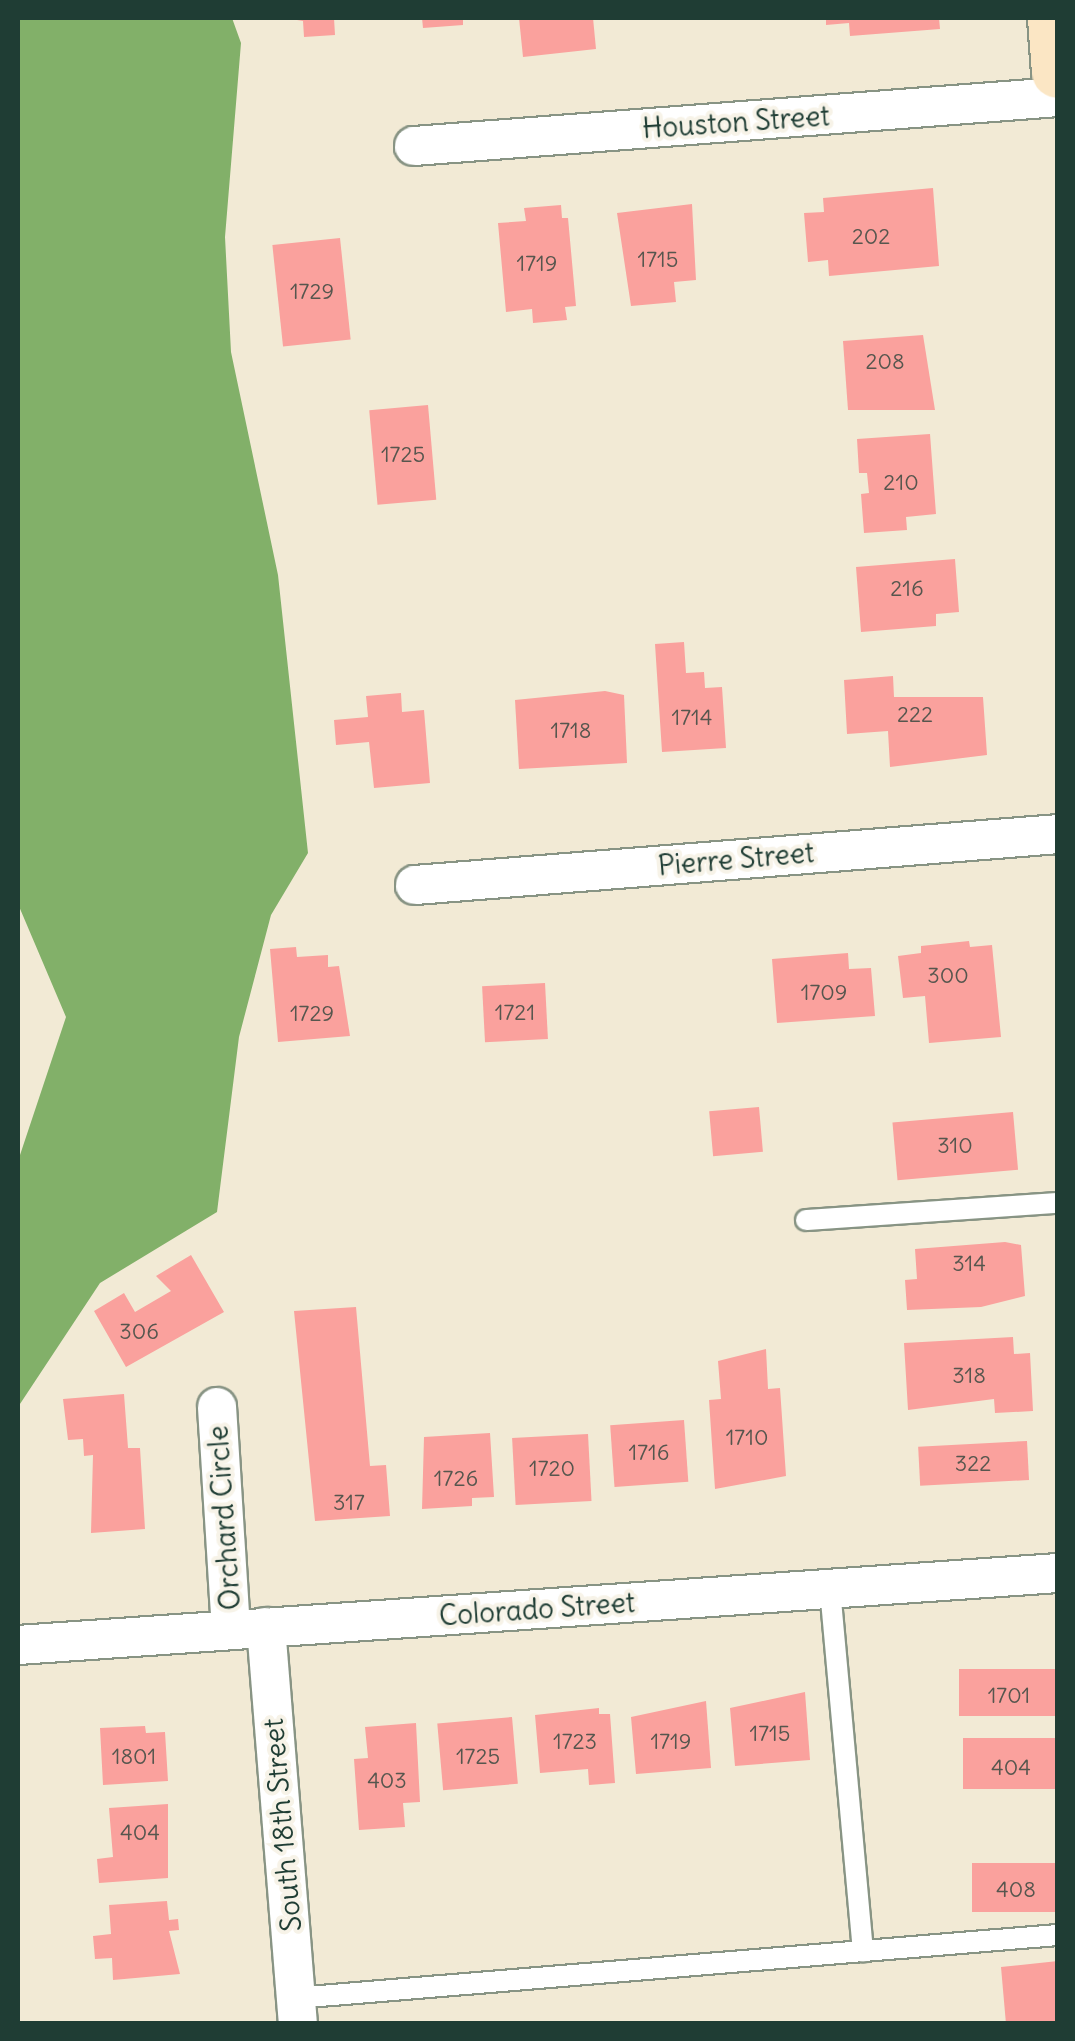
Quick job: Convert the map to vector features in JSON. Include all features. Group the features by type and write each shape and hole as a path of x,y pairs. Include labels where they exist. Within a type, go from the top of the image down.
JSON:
{"street":[{"path":"1054,18 1058,72"},
{"name":"Houston Street","path":"414,146 1058,97"},
{"name":"Pierre Street","path":"415,885 1058,834"},
{"name":"Orchard Circle","path":"217,1407 249,1628"},
{"name":"Colorado Street","path":"18,1645 1058,1573"},
{"name":"South 18th Street","path":"249,1628 297,2011"}],"lane":[{"path":"806,1220 1058,1203"},
{"path":"830,1589 863,1951"},
{"path":"297,2011 863,1951 1058,1935"}],"green space":[{"path":"18,18 232,18 241,43 225,237 231,352 278,575 308,853 271,915 239,1037 217,1212 100,1283 18,1407 18,1161 66,1017 18,904"}],"building":[{"path":"285,18 334,18 335,35 304,37 303,21"},
{"path":"422,18 463,18 463,25 423,28"},
{"path":"519,18 593,18 596,49 523,57"},
{"path":"826,18 939,18 940,29 850,36 849,23 826,25"},
{"path":"933,188 939,266 829,276 828,260 808,262 804,213 824,212 823,198"},
{"path":"692,204 696,280 674,282 676,302 631,306 617,213"},
{"path":"561,205 562,218 568,218 576,306 565,307 567,320 533,323 532,309 506,312 498,223 526,221 524,208"},
{"path":"340,238 351,339 283,347 272,245"},
{"path":"923,335 935,410 848,410 843,341"},
{"path":"428,405 436,500 378,505 369,410"},
{"path":"930,434 936,514 906,517 907,530 864,533 861,494 869,493 867,473 859,473 857,439"},
{"path":"955,559 959,612 936,614 936,626 861,632 856,567"},
{"path":"684,642 686,673 704,672 705,688 722,687 726,748 662,752 655,644"},
{"path":"893,676 894,697 983,697 987,755 890,767 888,731 847,734 844,680"},
{"path":"605,691 624,695 627,763 519,769 515,700"},
{"path":"401,693 402,712 424,710 430,783 374,788 369,742 336,745 334,720 368,717 366,696"},
{"path":"969,941 970,947 992,945 1001,1037 929,1043 925,996 903,998 898,956 921,953 921,946"},
{"path":"296,947 297,957 328,955 328,967 339,966 350,1036 278,1042 270,949"},
{"path":"848,953 849,969 871,968 875,1016 777,1023 772,959"},
{"path":"545,983 548,1039 485,1042 482,986"},
{"path":"759,1107 763,1152 713,1156 709,1111"},
{"path":"1013,1112 1018,1170 898,1180 892,1123"},
{"path":"1005,1242 1021,1245 1025,1296 981,1307 907,1310 905,1280 917,1279 915,1249"},
{"path":"191,1255 224,1312 126,1367 94,1311 124,1293 135,1312 171,1291 156,1276"},
{"path":"356,1307 370,1466 386,1465 390,1516 315,1521 294,1311"},
{"path":"1013,1337 1014,1354 1030,1353 1033,1411 995,1413 994,1399 908,1410 904,1343"},
{"path":"766,1349 768,1389 780,1388 786,1476 715,1489 709,1400 721,1399 718,1361"},
{"path":"124,1394 128,1448 140,1448 145,1529 91,1533 93,1455 84,1456 83,1439 68,1440 63,1399"},
{"path":"684,1420 688,1482 615,1487 610,1425"},
{"path":"490,1433 494,1497 472,1498 472,1506 422,1509 424,1437"},
{"path":"588,1434 592,1501 516,1505 512,1438"},
{"path":"1027,1441 1029,1480 920,1486 918,1447"},
{"path":"959,1669 1058,1669 1058,1716 959,1716"},
{"path":"805,1692 810,1760 735,1766 730,1708"},
{"path":"706,1701 711,1768 636,1774 631,1717"},
{"path":"599,1708 599,1714 610,1714 615,1783 589,1785 588,1769 540,1773 535,1715"},
{"path":"512,1717 518,1784 443,1790 437,1724"},
{"path":"416,1723 420,1802 403,1803 405,1827 359,1830 354,1759 368,1758 365,1727"},
{"path":"145,1726 146,1733 165,1732 168,1781 103,1785 100,1728"},
{"path":"963,1738 1058,1738 1058,1789 963,1789"},
{"path":"168,1804 168,1878 99,1883 97,1859 113,1857 109,1808"},
{"path":"972,1863 1058,1863 1058,1912 972,1912"},
{"path":"167,1901 169,1920 178,1919 179,1930 169,1931 180,1974 113,1980 112,1958 95,1959 93,1936 111,1934 109,1905"},
{"path":"1058,1961 1058,2024 1006,2024 1001,1967"}]}
